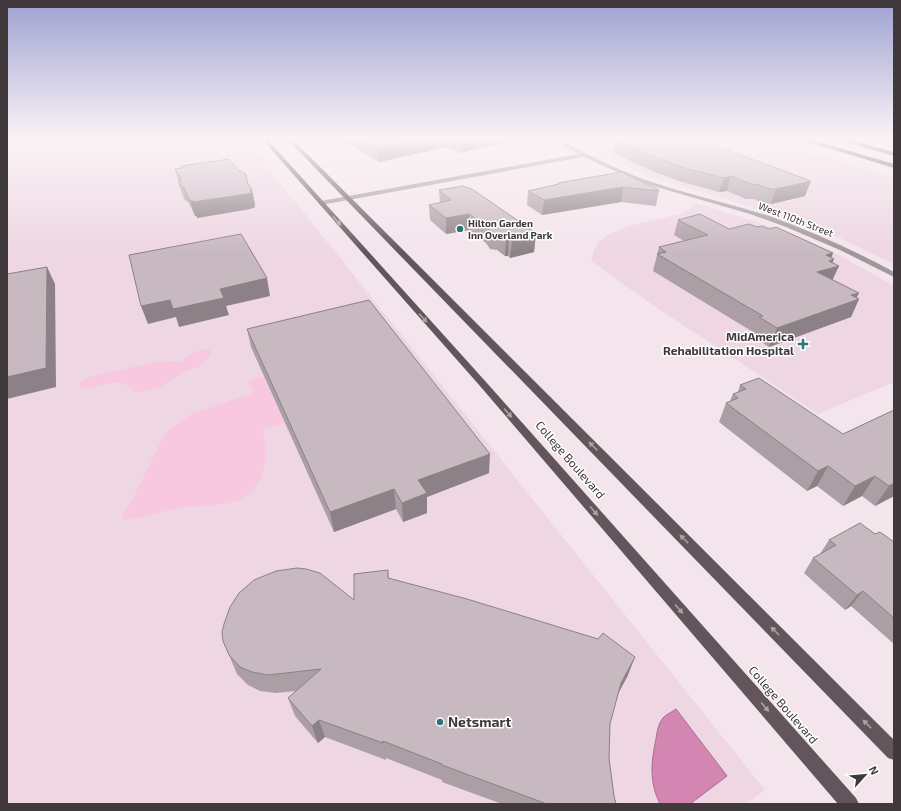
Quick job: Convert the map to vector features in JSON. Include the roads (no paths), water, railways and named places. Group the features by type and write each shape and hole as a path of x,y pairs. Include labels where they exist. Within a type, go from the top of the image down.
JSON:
{"main road":[{"name":"College Boulevard","path":"297,177 493,396 850,804"},
{"name":"College Boulevard","path":"326,177 894,752"}],"street":[{"path":"321,203 464,177"},
{"name":"West 110th Street","path":"634,177 646,182 752,213 801,230 842,248 894,275"}],"place":[{"name":"Hilton Garden Inn Overland Park","path":"460,229"},
{"name":"MidAmerica Rehabilitation Hospital","path":"803,344"},
{"name":"Netsmart","path":"440,722"}]}
